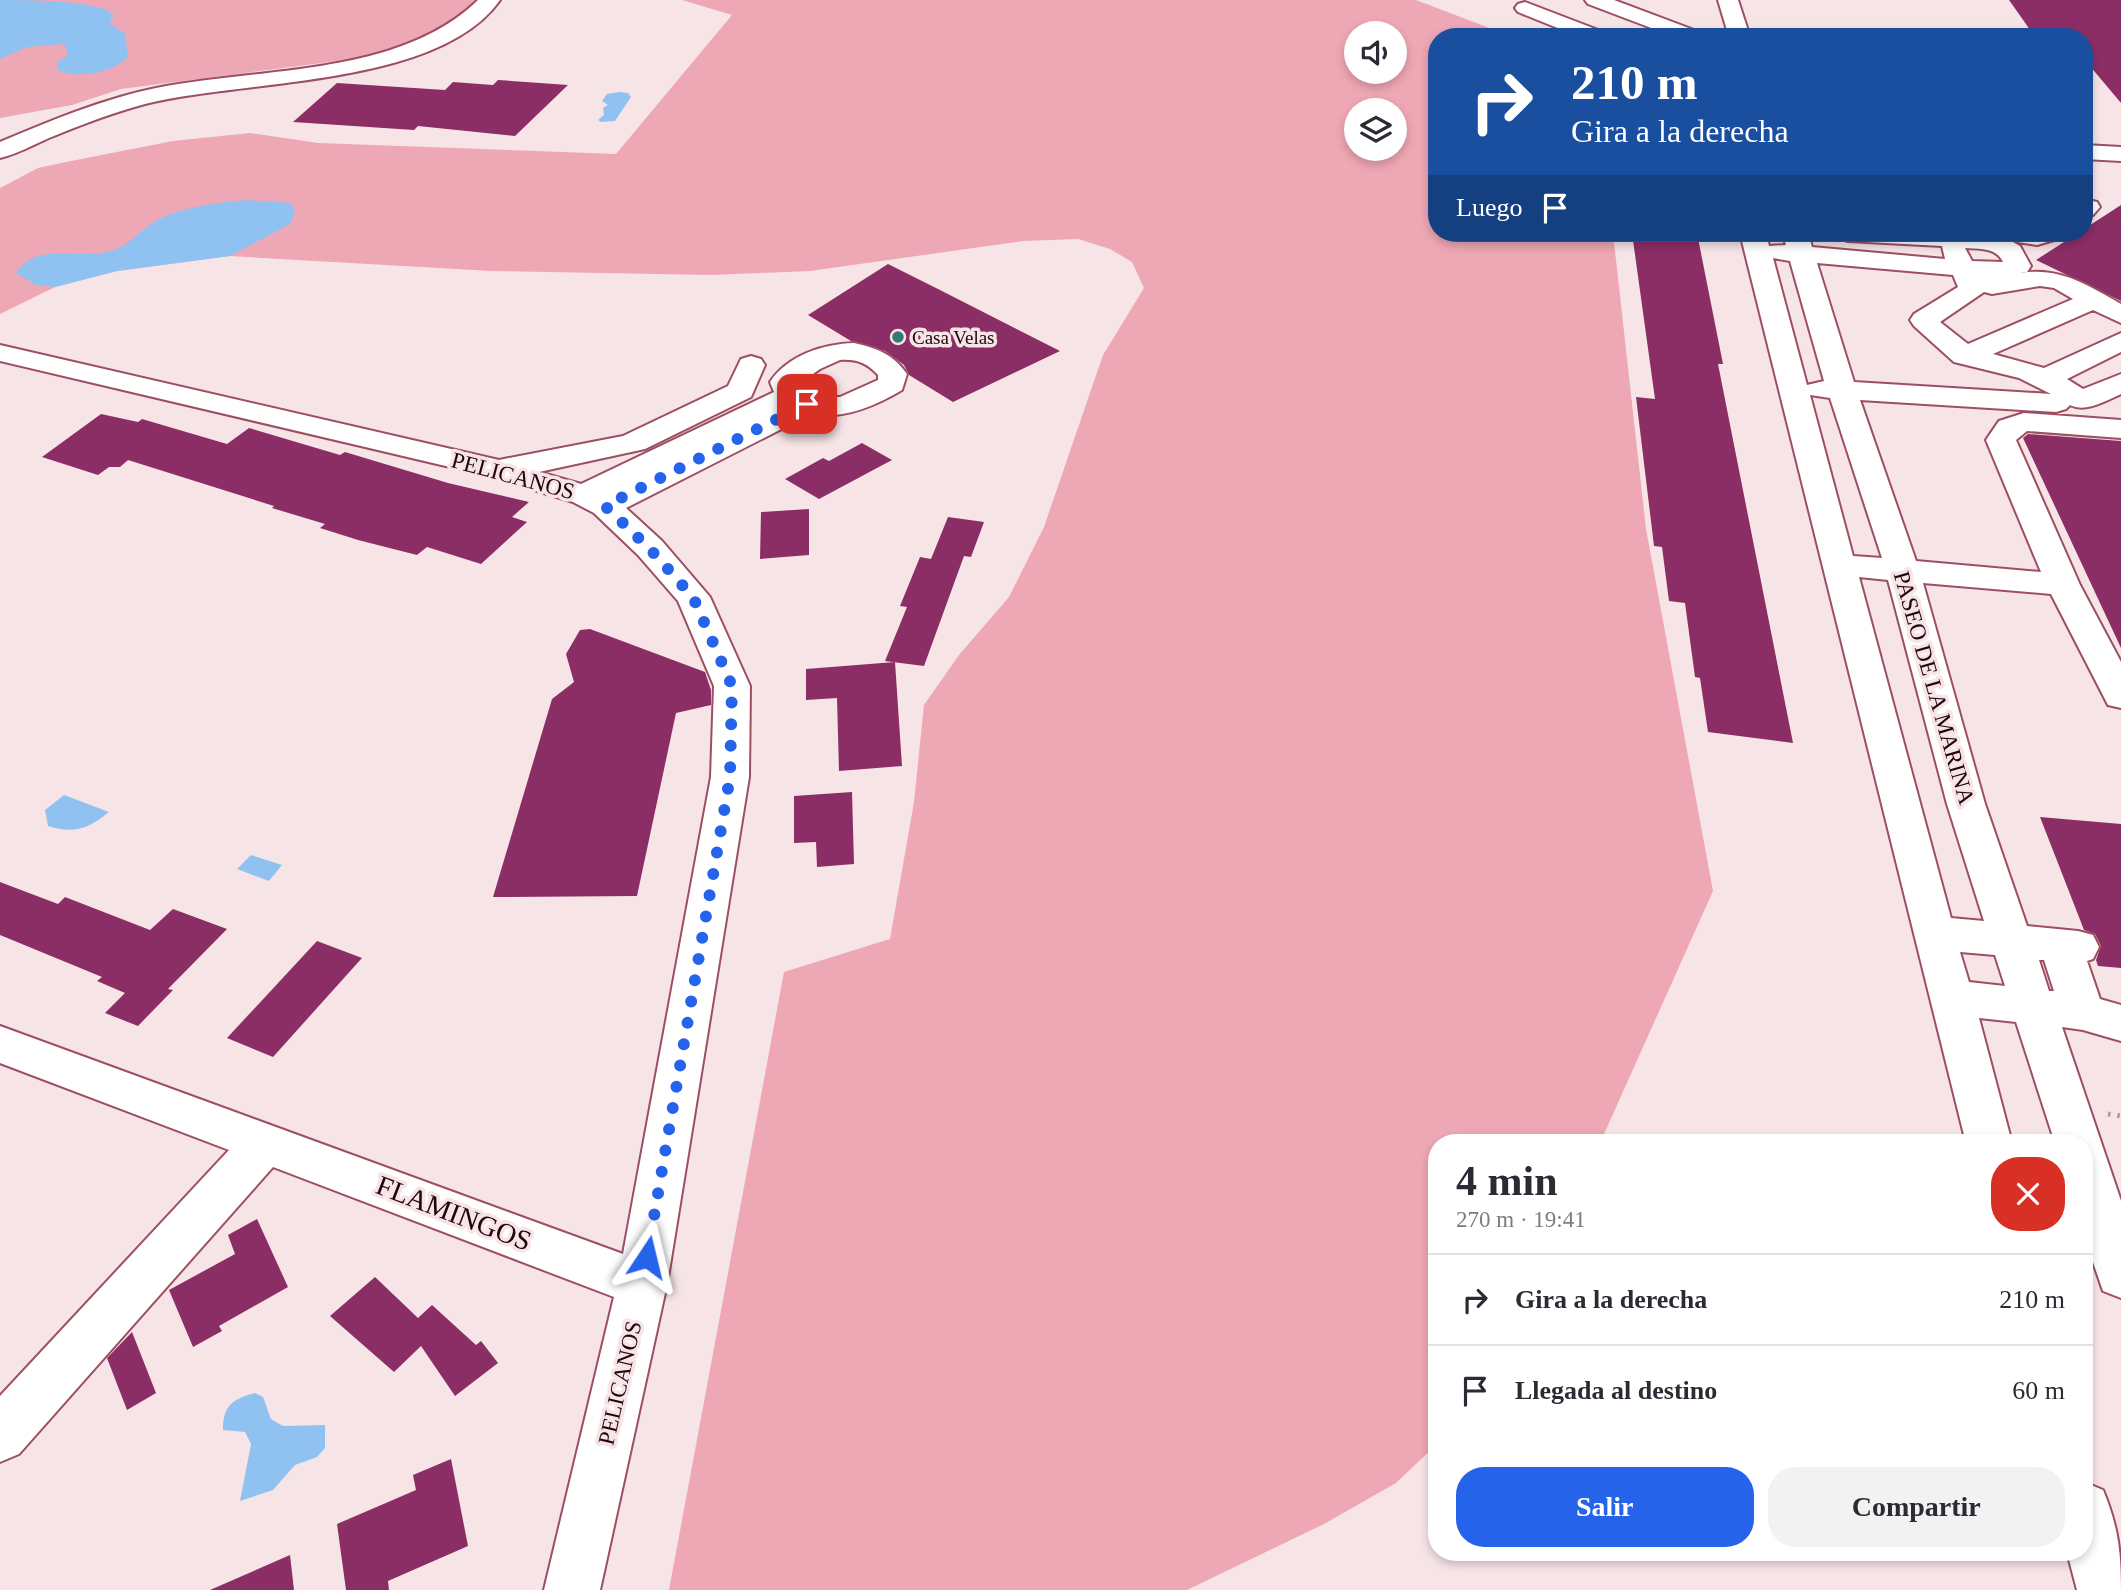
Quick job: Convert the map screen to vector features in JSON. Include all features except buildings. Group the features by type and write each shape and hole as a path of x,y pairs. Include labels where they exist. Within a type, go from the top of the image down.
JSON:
{"street":[{"path":"0,151 60,125 153,96 387,57 456,31 479,15 489,0"},
{"path":"1501,0 1527,4 1579,28"},
{"path":"1595,0 1671,28"},
{"path":"1728,0 1738,28"},
{"path":"2093,152 2121,154"},
{"path":"1987,1134 1755,242 1799,243 1967,277 2062,281 2121,315"},
{"path":"1949,242 1967,277"},
{"path":"1989,242 2005,246 2011,251 2018,266 1967,277 1924,320 1936,337 1964,356 2045,379 2085,402"},
{"name":"PASEO DE LA MARINA","path":"1799,243 1897,557 1966,804 2075,1134"},
{"path":"1964,356 2093,300"},
{"path":"2045,379 2121,341"},
{"name":"PELICANOS","path":"0,353 497,469 594,500 649,548 693,597 732,686 730,777 642,1284 572,1590"},
{"path":"594,500 656,457 741,391 751,366"},
{"path":"1790,373 2121,406"},
{"path":"2085,402 2121,383"},
{"path":"497,469 578,457 656,457 799,400"},
{"path":"2121,429 2024,422 2010,427 2001,440 2058,572 2121,696"},
{"path":"1836,553 2058,572"},
{"path":"1935,933 2069,946 2102,1017"},
{"path":"1951,998 2034,1005 2102,1017"},
{"name":"FLAMINGOS","path":"0,1044 642,1284"},
{"path":"0,1435 266,1142"},
{"path":"2093,1188 2121,1275"},
{"path":"2093,1544 2105,1590"}],"shaded area":[{"path":"0,0 482,0 471,16 391,54 121,89 72,105 0,118"},
{"path":"682,0 1416,0 1489,28 1428,28 1428,242 1614,242 1646,529 1713,891 1604,1134 1428,1134 1428,1453 1396,1483 1324,1524 1187,1590 669,1590 784,972 890,939 914,802 924,705 959,655 1009,597 1044,527 1103,355 1144,288 1132,262 1110,249 1078,239 1023,241 810,271 711,275 491,271 230,256 117,271 55,287 0,314 0,188 38,168 173,141 250,133 318,143 616,154 732,15"}],"water":[{"path":"0,0 62,2 108,11 114,16 109,22 125,34 128,57 114,67 85,74 58,70 57,63 68,54 64,44 27,47 0,59"},
{"path":"628,93 631,97 615,121 598,120 604,115 603,108 608,105 602,101 607,94"},
{"path":"245,200 291,203 295,212 290,224 230,256 117,271 55,287 36,285 16,273 33,258 45,255 114,250 156,221 176,212"},
{"path":"64,795 109,812 87,826 73,830 48,826 45,810"},
{"path":"251,855 282,865 269,881 237,869"},
{"path":"255,1393 263,1397 271,1419 283,1426 325,1425 325,1448 317,1457 295,1465 273,1490 240,1501 251,1444 245,1432 223,1430 223,1422 230,1405"}],"place":[{"name":"Casa Velas","path":"898,337"}],"route":[{"path":"647,1257 730,777 732,686 693,597 649,548 605,506 807,404"}]}
